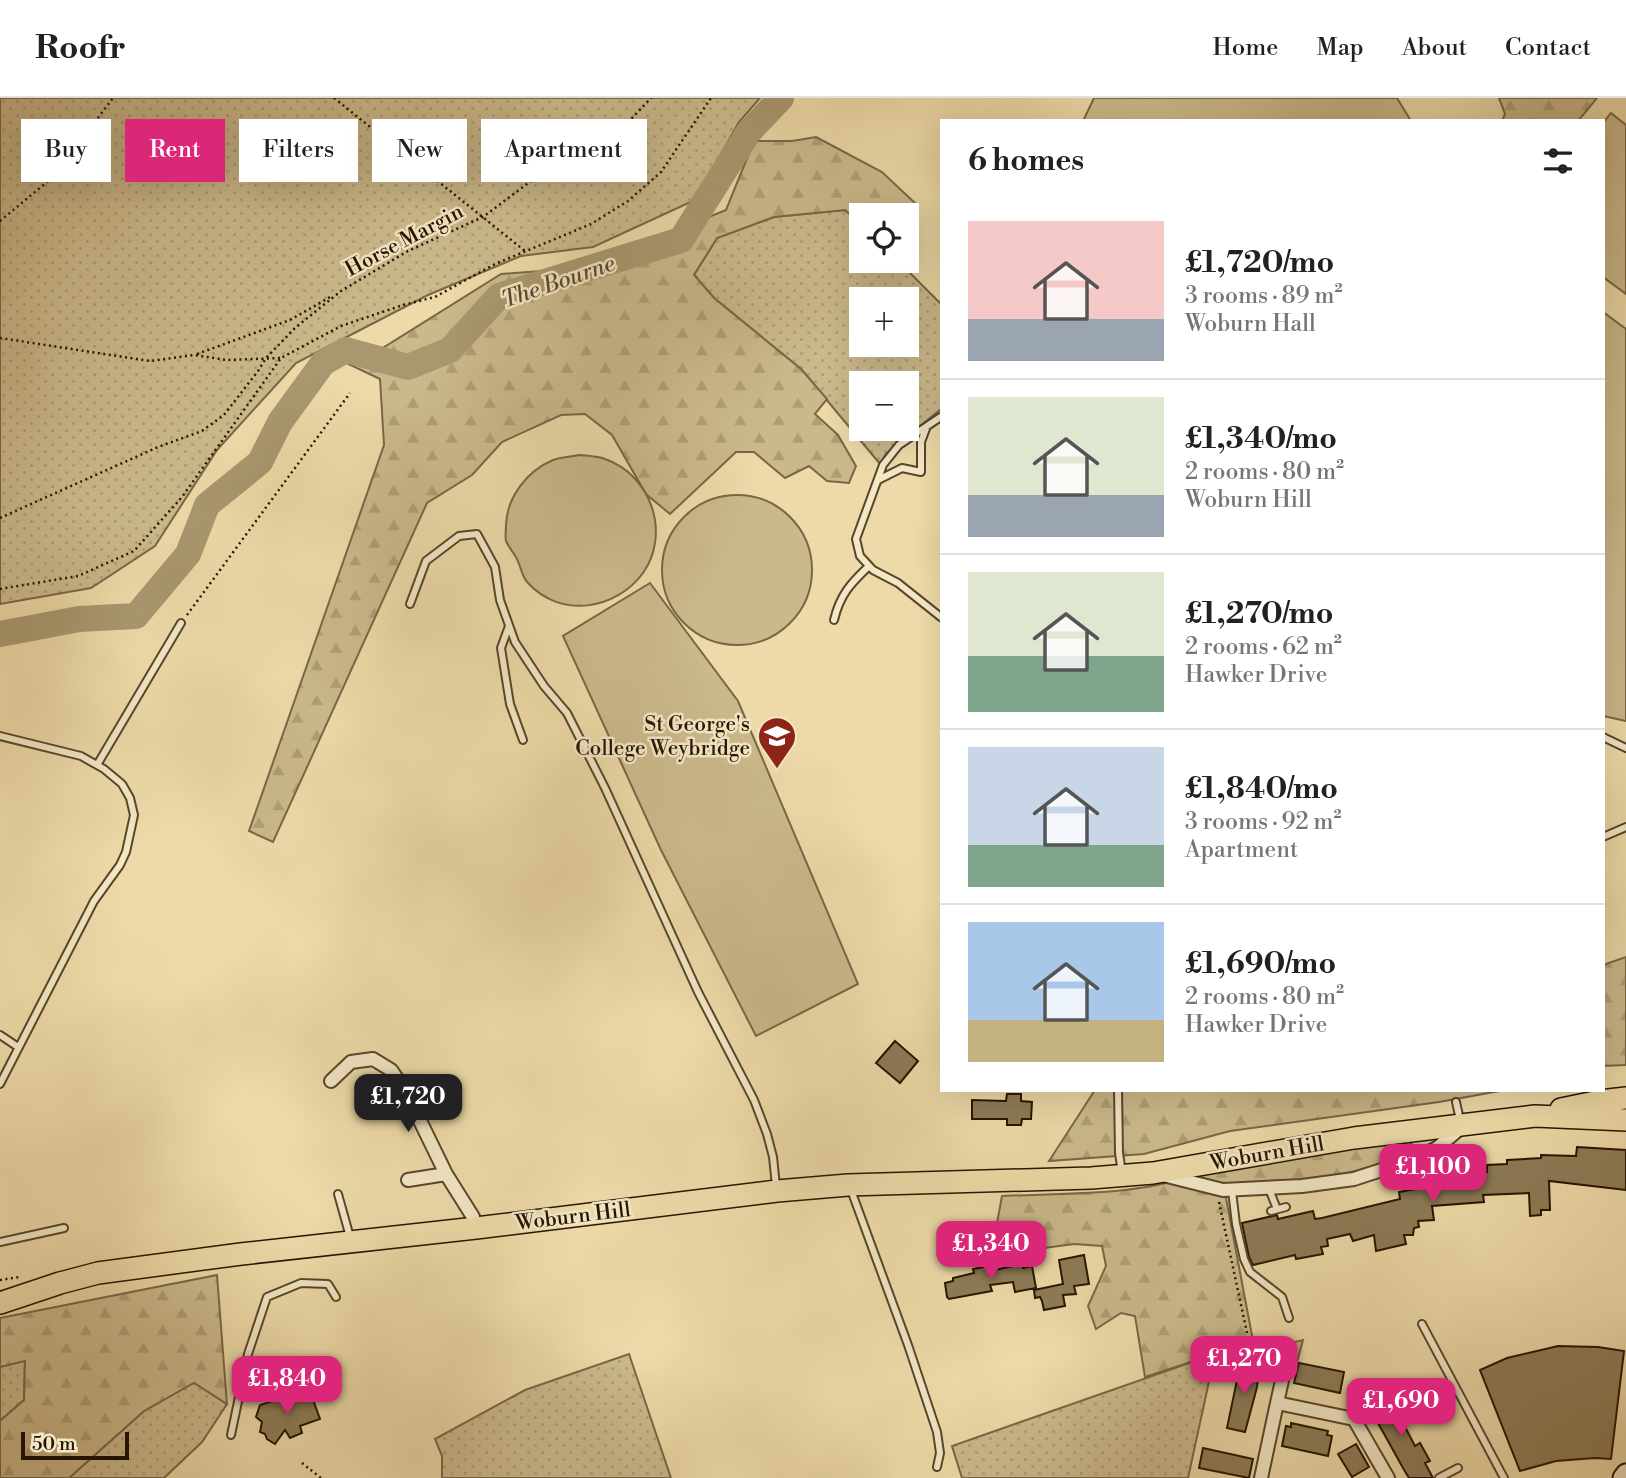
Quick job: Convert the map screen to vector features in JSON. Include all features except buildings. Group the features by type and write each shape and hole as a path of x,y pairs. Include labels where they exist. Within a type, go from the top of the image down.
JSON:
{"main road":[{"name":"Woburn Hill","path":"0,1303 98,1273 241,1254 777,1191 848,1185 996,1182 1153,1173 1354,1138 1535,1116 1600,1101 1626,1098"},
{"name":"Woburn Hill","path":"1535,1116 1626,1120"}],"street":[{"path":"331,1081 351,1062 373,1059 391,1070 406,1092 446,1174 473,1217 476,1228"},
{"name":"Woburn Hill","path":"1153,1173 1232,1191 1354,1179 1437,1148 1462,1125"},
{"path":"408,1180 446,1174"},
{"path":"1261,1478 1285,1367"},
{"path":"1277,1403 1355,1421 1388,1478"}],"lane":[{"path":"940,417 899,445 883,465 856,539 860,556 869,566 898,583 940,616"},
{"path":"876,481 902,468 921,472 921,442 928,424"},
{"path":"410,604 426,561 459,536 477,534 495,567 500,600 515,642 536,675 567,713 698,992 754,1100 767,1134 777,1191"},
{"path":"834,620 838,600 869,566"},
{"path":"97,765 181,623"},
{"path":"509,626 501,648 510,704 523,740"},
{"path":"0,736 81,756 97,765 122,784 130,797 134,815 126,852 113,876 94,901 0,1084"},
{"path":"1605,738 1626,748"},
{"path":"1605,836 1626,827"},
{"path":"0,1035 18,1047"},
{"path":"1118,1092 1122,1175"},
{"path":"1456,1102 1462,1125"},
{"path":"848,1185 908,1345 937,1432 940,1453 937,1467"},
{"path":"1269,1189 1274,1210 1286,1207"},
{"path":"1232,1191 1244,1259 1250,1272 1282,1297 1289,1318"},
{"path":"338,1194 351,1243"},
{"path":"0,1242 64,1228"},
{"path":"231,1435 248,1354 267,1297 301,1283 328,1284 336,1297"},
{"path":"1422,1324 1504,1478"},
{"path":"1439,1478 1458,1468"}],"path":[{"path":"0,221 53,177 113,98"},
{"path":"334,98 526,253"},
{"name":"Horse Margin","path":"0,518 202,430 223,415 266,358 295,328 341,291 408,251 483,217 555,163 616,135 651,98"},
{"path":"0,589 78,576 134,551 182,497 281,358 341,326 403,305 435,298 495,264 591,225 628,201 661,172 711,98"},
{"path":"0,338 150,361 194,355 290,320 341,291"},
{"path":"194,355 227,360 281,358"},
{"path":"181,623 350,393"},
{"path":"1216,1189 1252,1356 1262,1360"},
{"path":"0,1280 27,1276"},
{"path":"1355,1421 1366,1403 1392,1388 1416,1396"},
{"path":"302,1463 321,1478"}],"green space":[{"path":"0,98 760,98 739,122 695,200 593,247 521,256 428,295 296,363 217,450 155,546 91,588 0,604"},
{"path":"1094,98 1397,98 1410,119 1084,119"},
{"path":"1499,98 1597,98 1580,119 1503,119 1505,114"},
{"path":"1611,113 1626,125 1626,294 1605,278 1605,120"},
{"path":"816,137 882,172 915,203 849,203 849,214 845,210 774,217 717,238 694,275 714,298 801,369 827,399 815,414 838,435 856,466 849,483 827,481 809,466 785,478 754,452 736,452 670,514 646,494 612,435 585,414 561,415 502,442 472,475 427,503 273,842 249,831 384,445 380,379 344,362 381,349 501,274 583,268 726,210 754,141 792,141"},
{"path":"845,210 849,214 849,273 910,273 940,303 940,410 919,427 919,371 849,371 849,427 801,369 714,298 694,275 717,238 774,217"},
{"path":"1605,313 1626,329 1626,721 1605,716"},
{"path":"861,441 902,441 886,454 880,464"},
{"path":"579,455 605,459 634,478 652,507 655,524 655,541 643,573 632,586 618,595 588,605 556,602 541,594 526,581 506,541 507,515 520,486 535,471 553,460"},
{"path":"737,495 766,501 790,517 806,541 812,570 806,599 790,623 766,639 737,645 708,639 684,623 668,599 662,570 668,541 684,517 708,501"},
{"path":"650,583 738,701 858,984 756,1036 661,850 563,636"},
{"path":"1626,957 1626,1065 1605,1066 1605,964"},
{"path":"1094,1092 1494,1092 1230,1131 1144,1154 1049,1161"},
{"path":"1402,1136 1413,1145 1379,1164 1325,1178 1225,1193 1254,1346 1215,1354 1145,1377 1135,1316 1121,1313 1096,1329 1088,1306 1106,1266 1102,1246 1074,1244 991,1255 1002,1196 1128,1190 1198,1173"},
{"path":"217,1275 227,1404 194,1383 144,1411 69,1478 0,1478 0,1421 24,1400 25,1361 0,1367 0,1318"},
{"path":"1303,1340 1296,1366 1254,1353 1253,1346 1256,1351"},
{"path":"629,1354 671,1478 442,1478 442,1456 435,1439 525,1390"},
{"path":"1215,1354 1188,1478 962,1478 952,1446"},
{"path":"25,1360 24,1400 0,1421 0,1367"},
{"path":"194,1382 227,1404 202,1442 164,1478 69,1478 144,1411"}],"waterway":[{"name":"The Bourne","path":"0,634 79,619 136,616 188,554 207,505 260,462 280,422 323,363 346,350 408,367 450,350 499,296 681,240 748,133 781,98"}],"place":[{"name":"St George's College Weybridge","path":"777,770"}]}
